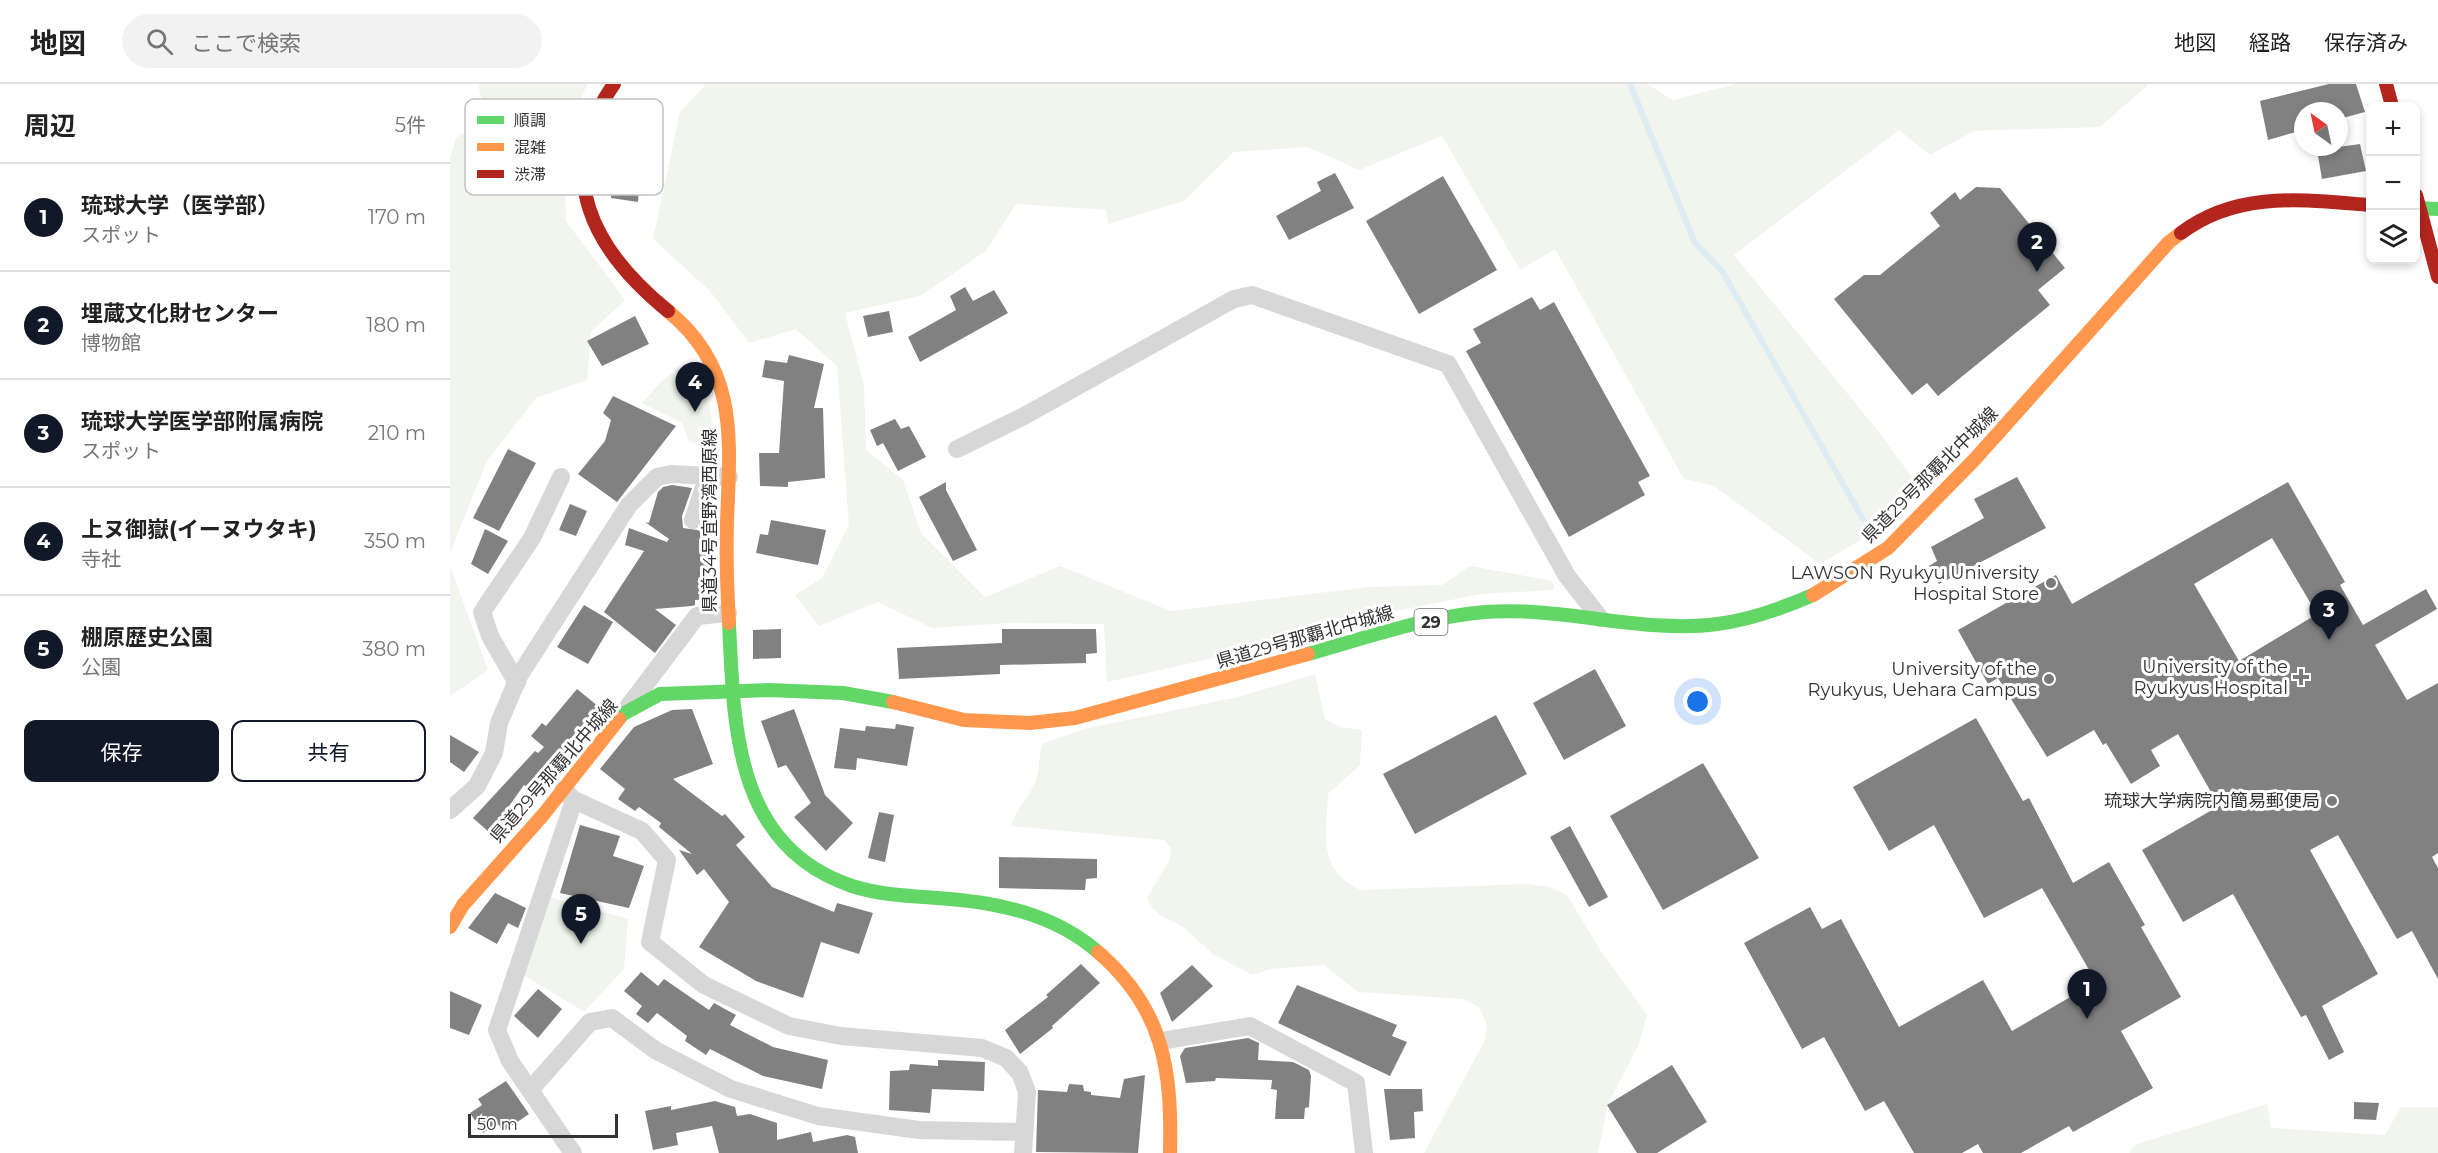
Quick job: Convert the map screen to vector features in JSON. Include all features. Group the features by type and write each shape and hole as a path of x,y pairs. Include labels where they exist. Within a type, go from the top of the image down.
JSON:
{"main road":[{"name":"県道34号宜野湾西原線","path":"604,99 614,84"},
{"path":"2386,84 2391,102"},
{"name":"県道34号宜野湾西原線","path":"586,195 589,216 603,246 615,263 684,325 700,343 721,384 730,441 728,613 737,742 750,793 771,829 810,868 838,883 868,891 986,902 1031,913 1072,932 1104,955 1128,982 1147,1011 1161,1041 1168,1080 1170,1153"},
{"name":"県道29号那覇北中城線","path":"450,927 463,905 568,795 623,714 660,694 732,691 843,693 902,704 964,720 1030,723 1075,718 1405,627 1485,612 1542,613 1660,624 1717,624 1782,608 1822,591 1888,548 1975,459 2169,242 2190,224 2216,210 2247,201 2277,198 2366,205"},
{"path":"2420,205 2438,209"},
{"path":"2418,210 2438,277"}],"street":[{"path":"957,449 1014,421 1234,299 1252,295 1448,364 1567,576 1600,618"},
{"path":"450,810 477,786 494,753 499,723 517,683 629,505 657,477 671,474 729,477"},
{"path":"693,520 708,476"},
{"path":"517,683 490,636 482,612 532,538 561,477"},
{"path":"623,714 697,616 728,613"},
{"path":"573,1153 510,1061 496,1029 568,795 642,831 667,860 650,942 704,985 789,1026 841,1036 982,1048 1006,1058 1020,1073 1027,1092 1023,1153"},
{"path":"531,1089 590,1022 612,1018 655,1050 731,1089 818,1116 919,1130 1024,1132"},
{"path":"1161,1041 1250,1026 1356,1083 1364,1153"}],"shaded area":[{"path":"478,84 587,84 581,99 482,99"},
{"path":"706,84 1647,84 1673,100 1736,84 2149,84 2100,127 1974,131 1930,155 1899,130 1734,255 1879,432 1919,487 1858,542 1820,564 1714,486 1684,479 1555,249 1520,270 1442,136 1359,170 1308,147 1234,152 1184,201 1108,224 1106,210 1016,204 986,251 920,296 845,313 864,385 866,450 903,480 921,533 985,597 1060,566 1171,611 1368,587 1442,585 1470,566 1553,581 1554,590 1481,594 1321,626 1209,659 1107,682 1104,624 1010,623 932,628 878,602 819,626 795,595 822,578 849,525 837,366 796,329 749,343 710,291 653,239 680,112"},
{"path":"465,132 465,195 565,195 566,221 625,300 591,332 587,380 536,398 487,461 450,553 450,158 456,138"},
{"path":"679,367 693,372 708,401 711,424 708,448 689,441 682,423 642,403 661,382"},
{"path":"450,566 488,670 450,696"},
{"path":"1315,674 1325,719 1341,727 1362,730 1360,765 1328,794 1327,850 1337,872 1347,882 1361,890 1529,884 1550,887 1567,895 1601,951 1647,1015 1639,1044 1608,1104 1598,1153 1424,1153 1485,1040 1487,1025 1479,1007 1463,999 1358,992 1324,965 1271,969 1253,975 1214,955 1183,927 1160,915 1151,907 1147,898 1170,859 1171,848 1164,840 1011,826 1035,782 1042,744 1084,729 1238,697"},
{"path":"550,897 628,919 624,969 584,1012 525,976"},
{"path":"2267,1104 2271,1128 2385,1135 2401,1107 2438,1107 2438,1153 2130,1153 2134,1145"}],"building":[{"path":"2329,84 2356,84 2365,112 2348,117 2348,102 2294,102 2294,133 2268,140 2260,101"},
{"path":"2360,144 2366,171 2322,179 2318,156 2348,156 2348,146"},
{"path":"1335,173 1354,208 1289,240 1276,216 1321,191 1317,182"},
{"path":"1443,176 1497,270 1419,314 1366,221"},
{"path":"1976,187 2000,188 2065,268 2038,290 2050,305 1938,396 1927,383 1912,395 1834,299 1864,275 1880,275 1940,226 1930,213 1955,192 1960,200"},
{"path":"611,195 638,195 638,202 611,198"},
{"path":"965,287 973,301 994,290 1008,313 920,362 908,337 956,310 950,296"},
{"path":"1532,297 1540,310 1554,302 1650,476 1638,482 1645,495 1569,537 1466,351 1481,343 1473,329"},
{"path":"889,311 893,332 868,337 863,316"},
{"path":"635,316 649,344 602,366 587,341"},
{"path":"789,355 824,364 814,408 823,408 825,478 788,482 788,487 760,486 759,453 779,453 784,381 762,377 765,360 787,363"},
{"path":"613,396 676,426 617,502 578,474 605,441 611,420 603,413"},
{"path":"895,419 901,429 909,426 926,457 898,471 883,443 877,446 870,430"},
{"path":"508,449 536,463 499,531 473,518"},
{"path":"2017,477 2046,528 1939,584 1929,566 1937,561 1931,547 1984,518 1974,499"},
{"path":"946,482 946,490 977,550 953,561 919,497"},
{"path":"2288,482 2345,582 2340,585 2363,625 2426,589 2437,609 2375,645 2407,700 2438,683 2438,853 2432,857 2438,868 2438,979 2412,931 2397,939 2338,835 2310,850 2378,974 2322,1006 2344,1052 2329,1060 2306,1015 2301,1017 2233,894 2183,922 2142,850 2219,806 2178,734 2151,750 2160,766 2131,784 2106,743 2103,745 2094,730 2047,757 1998,678 1988,684 1958,630 2056,575 2072,604","holes":["2272,538 2317,614 2239,661 2194,584"]},
{"path":"672,485 692,488 682,516 683,528 712,532 709,599 695,600 695,605 692,606 655,609 676,625 655,653 604,612 644,551 625,545 629,528 667,542 669,539 645,522 649,523 658,492 663,487"},
{"path":"570,504 587,511 576,536 559,530"},
{"path":"771,520 826,530 818,565 756,553 760,534 768,535"},
{"path":"485,529 508,541 488,574 471,564"},
{"path":"584,605 613,622 588,664 557,647"},
{"path":"781,629 781,658 753,659 753,630"},
{"path":"1002,629 1096,629 1097,653 1086,654 1086,663 1000,665 1000,674 899,679 897,648 1002,643"},
{"path":"1595,669 1626,726 1564,760 1533,703"},
{"path":"577,689 604,711 538,795 524,785 490,833 473,818 535,751 538,753 544,747 531,736 542,723 546,726"},
{"path":"692,709 713,764 673,779 722,816 725,814 745,837 736,845 772,887 834,912 837,903 873,913 859,954 821,942 803,998 756,981 699,947 729,902 704,869 697,875 679,850 692,854 659,827 661,823 639,807 635,811 618,799 625,789 600,769 634,727 672,710"},
{"path":"794,709 825,795 853,823 826,851 794,817 811,803 786,765 778,768 761,721"},
{"path":"1496,715 1527,774 1415,834 1383,774"},
{"path":"1976,718 2023,801 2029,798 2073,883 2109,862 2145,925 2141,927 2181,997 2121,1031 2153,1088 2073,1132 2069,1126 2021,1153 1983,1153 1978,1144 1962,1153 1914,1153 1884,1101 1865,1111 1824,1037 1802,1049 1744,943 1810,907 1822,929 1841,919 1899,1027 1983,980 2012,1031 2096,982 2042,888 1984,918 1934,825 1889,851 1853,787"},
{"path":"896,724 914,727 907,766 857,758 856,770 834,768 840,728 865,731 866,726 895,729"},
{"path":"450,735 479,752 464,772 450,762"},
{"path":"1703,763 1759,858 1663,910 1610,816"},
{"path":"879,812 894,815 885,862 868,858"},
{"path":"580,825 620,836 613,856 644,866 629,908 560,893"},
{"path":"1570,826 1608,897 1589,907 1550,837"},
{"path":"999,857 1097,859 1097,878 1086,879 1085,890 999,888"},
{"path":"495,893 526,908 518,928 508,923 497,944 468,928"},
{"path":"1081,964 1100,983 1052,1026 1053,1028 1020,1054 1005,1030 1048,997 1046,995"},
{"path":"1192,965 1213,986 1172,1022 1160,993"},
{"path":"641,972 658,986 664,979 709,1010 714,1003 736,1015 730,1025 773,1047 828,1060 822,1089 763,1076 710,1049 706,1055 685,1041 687,1036 657,1013 648,1023 636,1014 642,1006 624,991"},
{"path":"1297,985 1397,1025 1392,1036 1407,1042 1390,1076 1278,1023"},
{"path":"538,989 562,1009 538,1038 514,1016"},
{"path":"450,991 482,1005 469,1035 450,1028"},
{"path":"1248,1038 1259,1043 1258,1060 1293,1062 1309,1070 1311,1076 1309,1107 1305,1108 1304,1119 1275,1119 1277,1090 1271,1089 1272,1080 1216,1078 1215,1081 1186,1083 1180,1056 1185,1048"},
{"path":"938,1060 985,1062 984,1091 932,1089 930,1113 889,1110 890,1071 909,1070 910,1064 938,1066"},
{"path":"1672,1065 1707,1122 1657,1153 1637,1153 1607,1105"},
{"path":"1145,1075 1138,1153 1036,1152 1038,1090 1067,1092 1069,1084 1083,1085 1084,1091 1091,1092 1091,1095 1120,1098 1124,1079"},
{"path":"506,1081 529,1114 504,1131 497,1123 483,1133 470,1113 482,1105 478,1099"},
{"path":"1384,1089 1422,1089 1423,1111 1414,1112 1415,1138 1390,1140"},
{"path":"715,1101 735,1107 737,1116 750,1114 777,1123 777,1140 811,1132 813,1142 847,1135 855,1137 858,1153 719,1153 712,1126 676,1133 678,1145 653,1150 645,1111 671,1106 671,1110"},
{"path":"2354,1102 2379,1103 2376,1120 2354,1119"}],"waterway":[{"path":"1630,84 1695,243 1722,271 1863,519"}],"traffic: fast":[{"path":"2420,208 2438,209"},
{"path":"1308,654 1440,618 1485,612 1514,611 1660,626 1689,626 1742,620 1813,595"},
{"path":"729,623 734,702 739,741 748,778 763,813 784,843 813,867 852,886 895,895 981,903 1023,912 1062,928 1098,952"},
{"path":"619,719 623,714 660,694 768,690 843,693 893,702"}],"traffic: slow":[{"path":"1813,595 1888,548 1975,459 2169,242 2181,233"},
{"path":"668,311 691,333 708,357 719,381 725,407 729,462 727,547 729,623"},
{"path":"893,702 964,720 1030,723 1075,718 1308,654"},
{"path":"450,927 463,905 543,815 619,719"},
{"path":"1098,952 1120,974 1137,996 1160,1043 1169,1095 1170,1153"}],"traffic: jam":[{"path":"605,99 614,84"},
{"path":"2386,84 2391,102"},
{"path":"587,195 589,208 601,236 619,262 668,311"},
{"path":"2181,233 2203,219 2248,204 2296,200 2366,205"},
{"path":"2420,210 2438,277"}],"place":[{"name":"埋蔵文化財センター","path":"2037,272"},
{"name":"上ヌ御嶽(イーヌウタキ)","path":"695,412"},
{"name":"LAWSON Ryukyu University Hospital Store","path":"2051,583"},
{"name":"琉球大学医学部附属病院","path":"2329,640"},
{"name":"University of the Ryukyus Hospital","path":"2301,677"},
{"name":"University of the Ryukyus, Uehara Campus","path":"2049,679"},
{"name":"琉球大学病院内簡易郵便局","path":"2332,801"},
{"name":"棚原歴史公園","path":"581,944"},
{"name":"琉球大学（医学部）","path":"2087,1019"}]}
